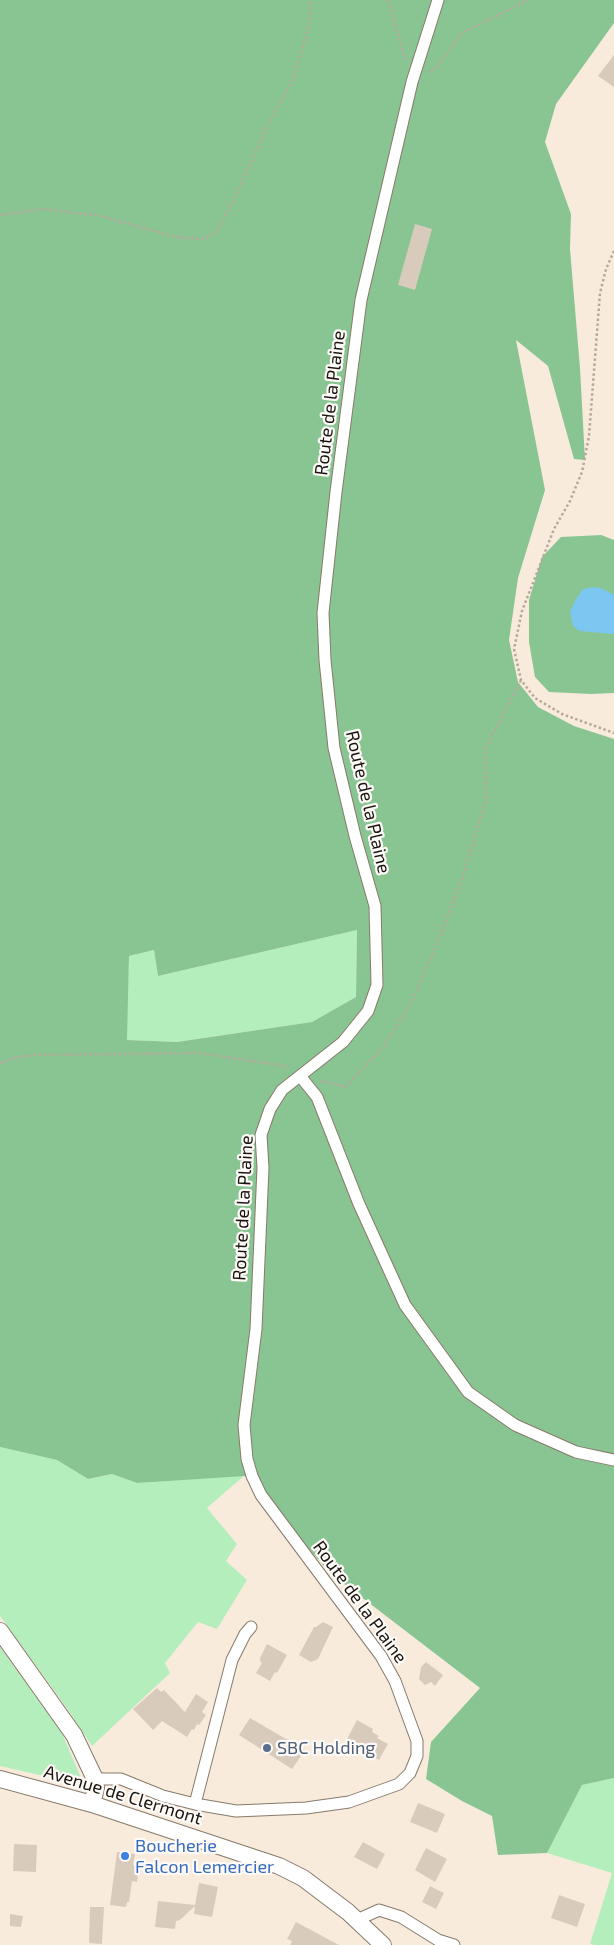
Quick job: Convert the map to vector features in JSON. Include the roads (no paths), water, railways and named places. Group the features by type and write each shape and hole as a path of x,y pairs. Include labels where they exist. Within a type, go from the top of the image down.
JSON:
{"main road":[{"path":"0,1631 74,1735 95,1779 96,1788 92,1804"},
{"name":"Avenue de Clermont","path":"0,1779 92,1804 279,1866 303,1878 357,1920 384,1945"}],"street":[{"name":"Route de la Plaine","path":"95,1779 121,1778 163,1796 236,1811 306,1808 349,1802 399,1784 410,1773 417,1756 417,1742 395,1681 360,1628 261,1495 252,1476 247,1459 244,1425 256,1329 262,1168 261,1135 270,1109 282,1090 343,1042 368,1011 377,985 375,906 355,836 334,748 322,612 361,300 412,82 438,0"},
{"path":"300,1076 317,1097 360,1204 405,1305 468,1392 515,1425 576,1452 614,1460"},
{"path":"195,1804 232,1660 245,1634 252,1627"},
{"path":"357,1920 379,1910 402,1916 438,1940 454,1945"}],"water":[{"path":"595,587 614,595 614,634 580,631 573,626 570,612 575,601 583,589"}],"place":[{"name":"SBC Holding","path":"267,1748"},
{"name":"Boucherie Falcon Lemercier","path":"125,1856"}]}
